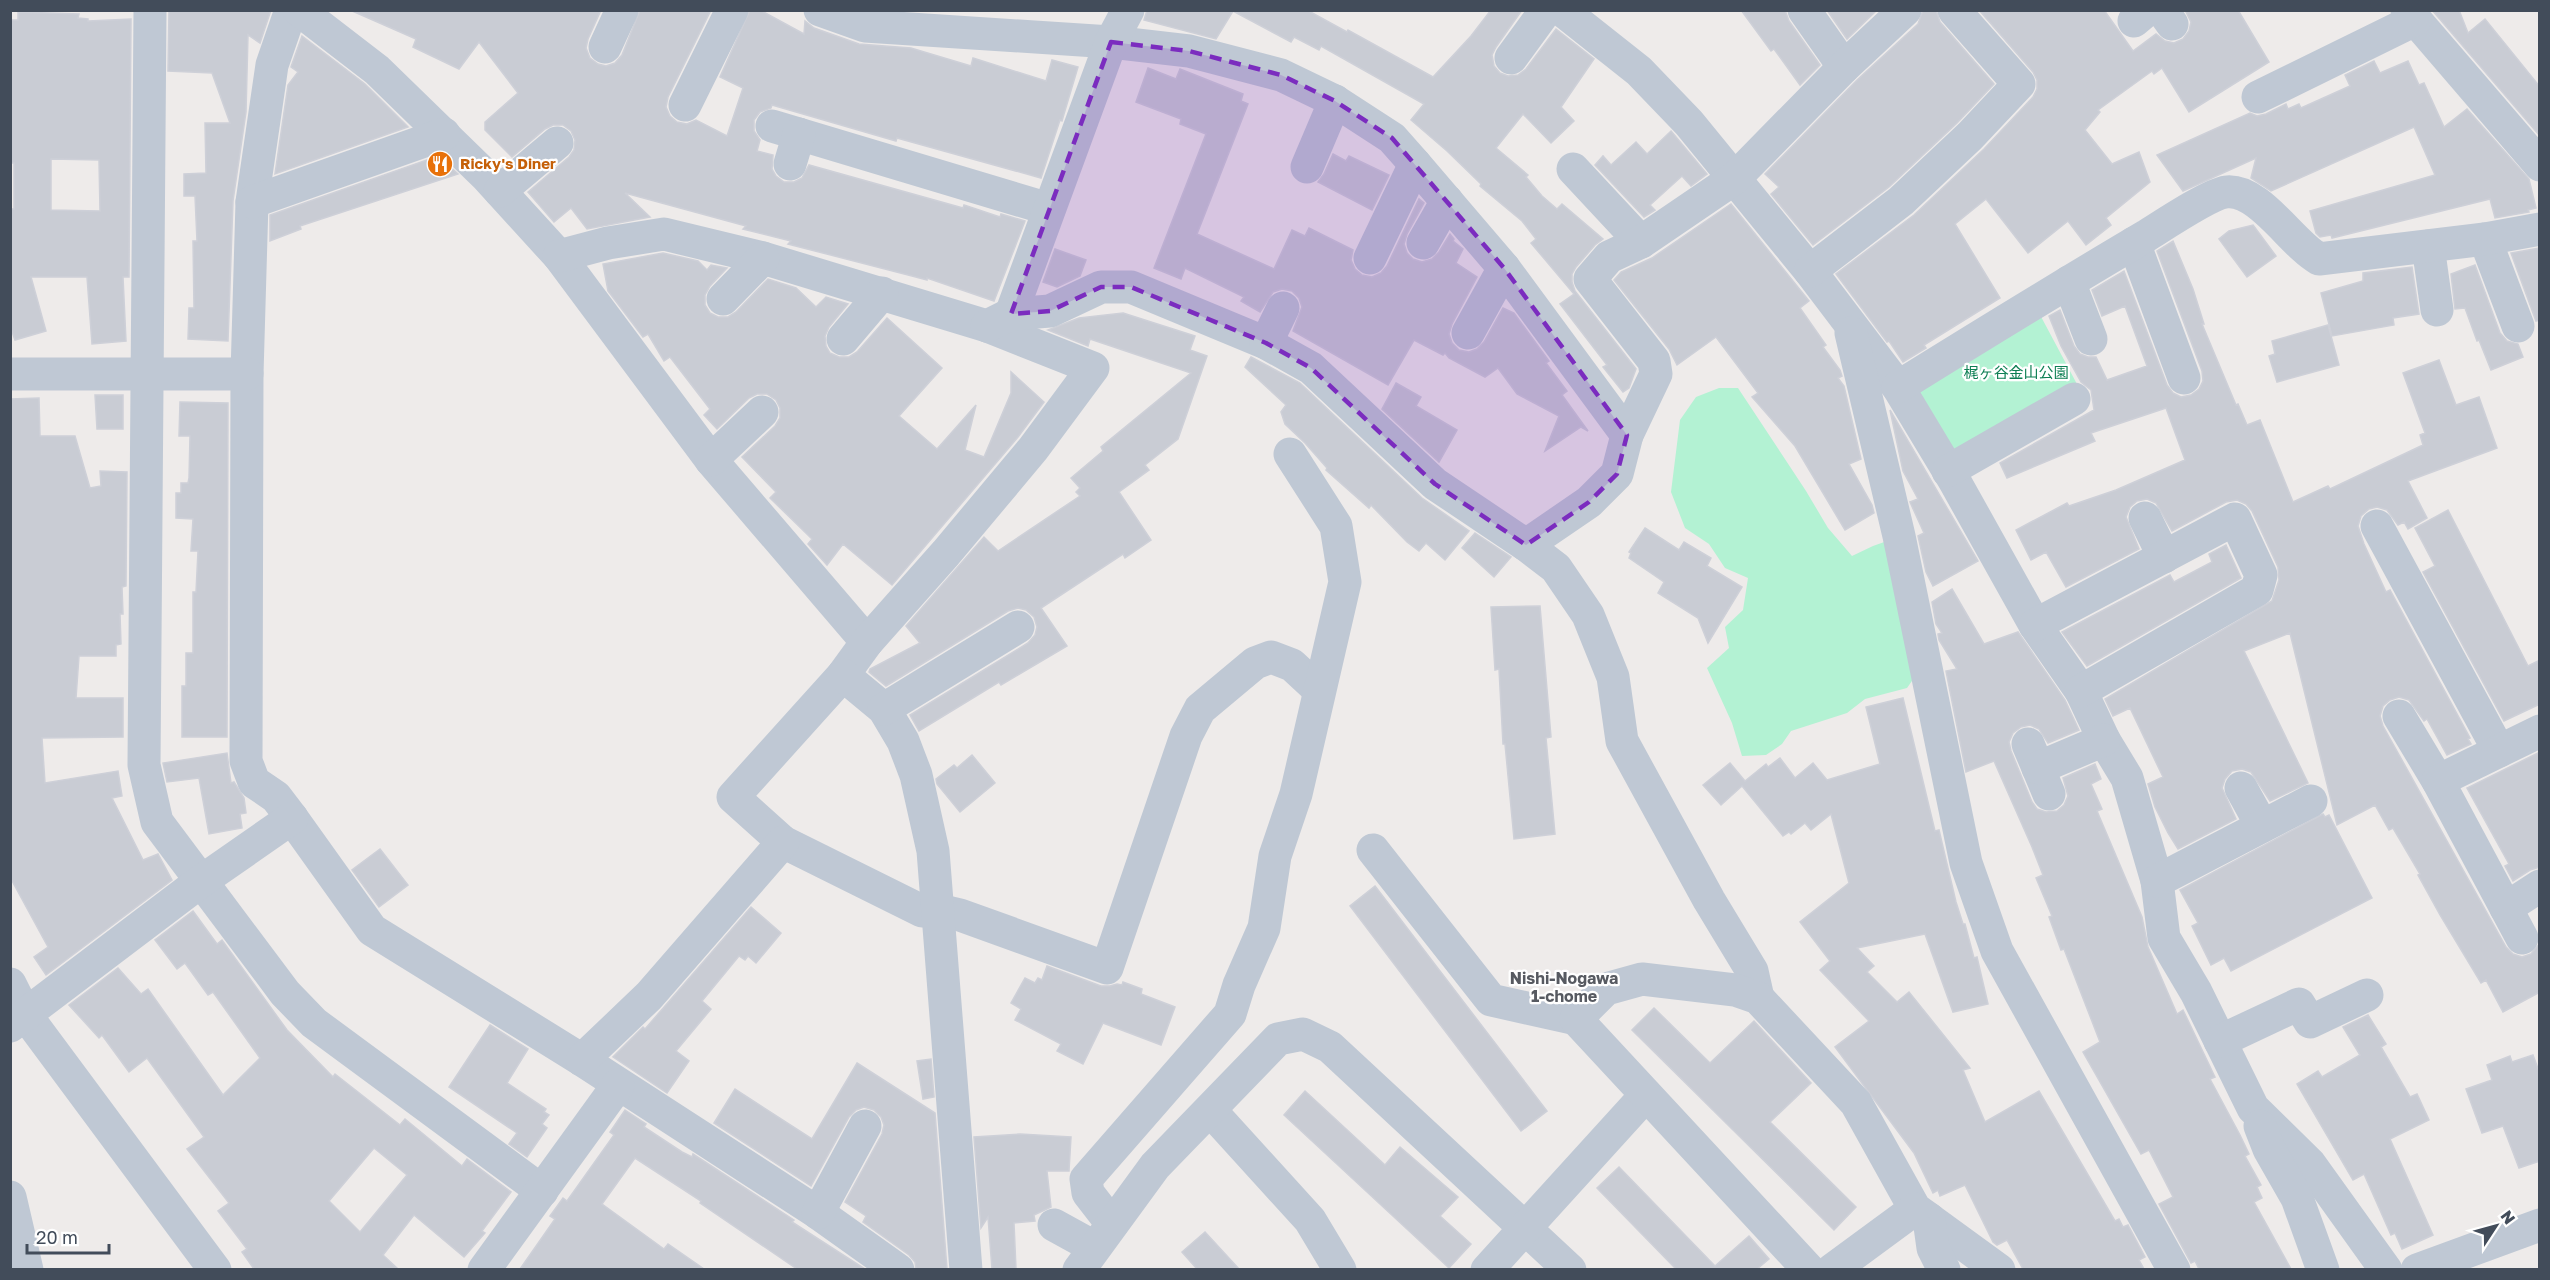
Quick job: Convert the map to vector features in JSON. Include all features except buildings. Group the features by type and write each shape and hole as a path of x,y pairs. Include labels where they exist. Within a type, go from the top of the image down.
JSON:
{"street":[{"path":"150,10 144,765 157,822 285,993 314,1023 542,1191"},
{"path":"291,10 272,65 252,202 247,374 246,760 254,782 276,797 372,930 582,1060 898,1269"},
{"path":"299,10 377,70 500,191 559,256 711,460 867,642"},
{"path":"605,47 622,10"},
{"path":"685,105 732,10"},
{"path":"820,10 865,26 1111,42 1189,51 1281,75 1335,101 1392,138 1415,164 1504,268 1627,435"},
{"path":"999,320 1049,209 1111,42 1128,10"},
{"path":"1510,58 1546,10"},
{"path":"1562,10 1639,72 1689,123 1810,271 1898,387 2035,625 2081,691 2104,740 2127,778 2157,880 2164,938 2196,993 2253,1108 2269,1149 2297,1198 2323,1269"},
{"path":"1804,10 1844,67"},
{"path":"1526,545 1589,502 1617,474 1627,435 1656,374 1654,361 1590,279 1609,257 1641,242 1735,178 1844,67 1905,10"},
{"path":"1810,271 1900,201 1970,136 2019,84 1954,10"},
{"path":"2258,97 2411,15 2540,165"},
{"path":"1307,167 1335,101"},
{"path":"252,202 444,134"},
{"path":"787,141 1049,209"},
{"path":"500,191 556,143"},
{"path":"1370,258 1415,164"},
{"path":"1573,169 1641,242"},
{"path":"1898,387 2134,243 2197,206 2226,192 2245,197 2263,206 2306,252 2319,259 2485,239 2540,229"},
{"path":"1423,243 1447,201"},
{"path":"559,256 608,243 664,234 763,258 882,293 999,320 1093,368 1033,449 867,642 843,675 733,797 783,842 922,911 939,910 960,915 1107,968 1186,736 1200,709 1255,663 1271,657 1292,665 1319,690"},
{"path":"2485,239 2518,326"},
{"path":"2134,243 2184,378"},
{"path":"2428,246 2437,310"},
{"path":"723,299 763,258"},
{"path":"1468,333 1504,268"},
{"path":"2069,282 2091,339"},
{"path":"999,320 1050,311 1101,287 1131,287 1266,343 1311,368 1435,484 1556,568 1588,615 1613,677 1622,741 1709,900 1752,971 1758,998"},
{"path":"843,339 882,293"},
{"path":"1266,343 1283,308"},
{"path":"1848,322 1899,536 1965,863 1997,951 2174,1269"},
{"path":"10,374 247,374"},
{"path":"1948,471 2074,399"},
{"path":"711,460 762,412"},
{"path":"1095,1247 1092,1198 1086,1179 1230,1014 1239,985 1264,928 1275,855 1296,794 1345,582 1336,526 1290,454"},
{"path":"2145,518 2164,556"},
{"path":"2035,625 2235,519 2261,574 2257,590 2081,691"},
{"path":"2377,526 2499,751"},
{"path":"884,709 1018,627"},
{"path":"843,675 884,709 903,741 916,775 933,850 966,1269"},
{"path":"2398,716 2438,781 2522,938"},
{"path":"2438,781 2540,731"},
{"path":"2038,769 2104,740"},
{"path":"2241,788 2262,826"},
{"path":"2157,880 2311,801"},
{"path":"18,1020 200,882 292,818"},
{"path":"582,1060 649,996 783,842"},
{"path":"1373,850 1491,1000 1576,1019 1809,1269"},
{"path":"2506,908 2540,886"},
{"path":"1576,1019 1606,989 1642,979 1735,990 1758,998 1856,1103 1922,1214 1933,1248 1944,1269"},
{"path":"10,984 18,1020 215,1269"},
{"path":"2220,1041 2299,1004 2310,1022 2367,995"},
{"path":"1095,1247 1155,1166 1278,1039 1303,1034 1330,1047 1570,1269"},
{"path":"484,1269 618,1085"},
{"path":"1487,1269 1646,1095"},
{"path":"2253,1108 2310,1164 2386,1269"},
{"path":"1210,1110 1310,1220 1340,1269"},
{"path":"818,1214 865,1126"},
{"path":"10,1197 27,1269"},
{"path":"1832,1269 1922,1214"},
{"path":"1922,1214 1999,1269"},
{"path":"1054,1225 1095,1247"},
{"path":"2417,1269 2540,1225"}],"highlighted area":[{"path":"1111,42 1189,51 1281,75 1335,101 1392,138 1504,268 1627,435 1617,474 1589,502 1526,545 1435,484 1311,368 1266,343 1131,287 1101,287 1050,311 1011,314"}],"green space":[{"name":"梶ヶ谷金山公園","path":"2038,311 2078,386 1950,458 1909,387"},
{"path":"1719,388 1738,388 1828,528 1852,556 1887,541 1914,678 1907,688 1865,699 1847,713 1791,731 1782,744 1766,755 1742,756 1732,723 1707,668 1729,648 1725,627 1743,610 1748,578 1725,568 1709,544 1685,528 1671,492 1680,420 1696,397"}],"place":[{"name":"Ricky's Diner","path":"440,164"}],"district":[{"name":"Nishi-Nogawa 1-chome","path":"1564,987"}]}
